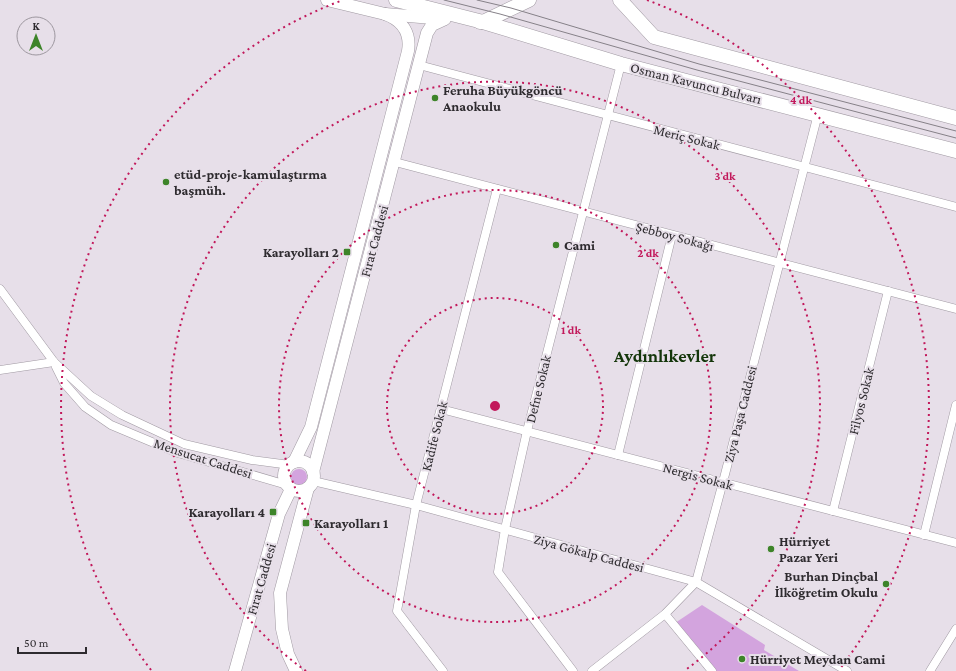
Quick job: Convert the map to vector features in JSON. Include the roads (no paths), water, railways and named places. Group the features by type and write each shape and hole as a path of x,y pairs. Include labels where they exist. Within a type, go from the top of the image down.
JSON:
{"highway":[{"path":"396,0 483,22"},
{"path":"445,19 483,22 529,0"},
{"path":"623,2 654,37 956,118"},
{"name":"Osman Kavuncu Bulvarı","path":"483,22 621,64 956,151"}],"main road":[{"path":"327,0 385,14 445,19"},
{"name":"Fırat Caddesi","path":"292,464 311,427 408,51 409,40 403,26 395,18 385,14"},
{"name":"Fırat Caddesi","path":"296,671 288,654 282,629 280,592 312,480 427,33 436,22 445,19"},
{"path":"303,462 308,464 312,480 299,491 289,487 284,477 287,468 292,464 303,462"},
{"name":"Fırat Caddesi","path":"235,671 279,514 289,487"}],"street":[{"name":"Defne Sokak","path":"573,671 498,572 505,529 527,431 621,64"},
{"name":"Meriç Sokak","path":"419,65 607,116 956,207"},
{"name":"Ziya Paşa Caddesi","path":"592,671 665,614 696,582 818,114"},
{"name":"Şebboy Sokağı","path":"395,162 956,309"},
{"name":"Kadife Sokak","path":"443,671 397,611 416,505 497,189"},
{"path":"618,455 672,235"},
{"name":"Mensucat Caddesi","path":"0,289 54,362 91,396 122,415 184,444 252,460 292,464"},
{"name":"Filyos Sokak","path":"833,511 888,291"},
{"name":"Mensucat Caddesi","path":"54,362 64,384 85,407 111,425 178,453 289,487"},
{"path":"0,370 54,362"},
{"path":"924,535 956,405"},
{"name":"Nergis Sokak","path":"441,409 956,543"},
{"name":"Ziya Gökalp Caddesi","path":"312,480 416,505 696,582 847,671"},
{"path":"665,614 712,671"},
{"path":"930,671 956,629"}],"tram line":[{"path":"444,0 500,14 697,70 956,138"},
{"path":"477,0 511,8 699,64 956,131"}],"place":[{"name":"Feruha Büyükgöncü Anaokulu","path":"435,98"},
{"name":"etüd-proje-kamulaştırma başmüh.","path":"166,182"},
{"name":"Cami","path":"556,245"},
{"name":"Karayolları 2","path":"347,252"},
{"name":"Karayolları 4","path":"273,512"},
{"name":"Karayolları 1","path":"306,523"},
{"name":"Hürriyet Pazar Yeri","path":"771,549"},
{"name":"Burhan Dinçbal İlköğretim Okulu","path":"886,584"},
{"name":"Hürriyet Meydan Cami","path":"742,659"}],"district":[{"name":"Aydınlıkevler","path":"665,356"}]}
